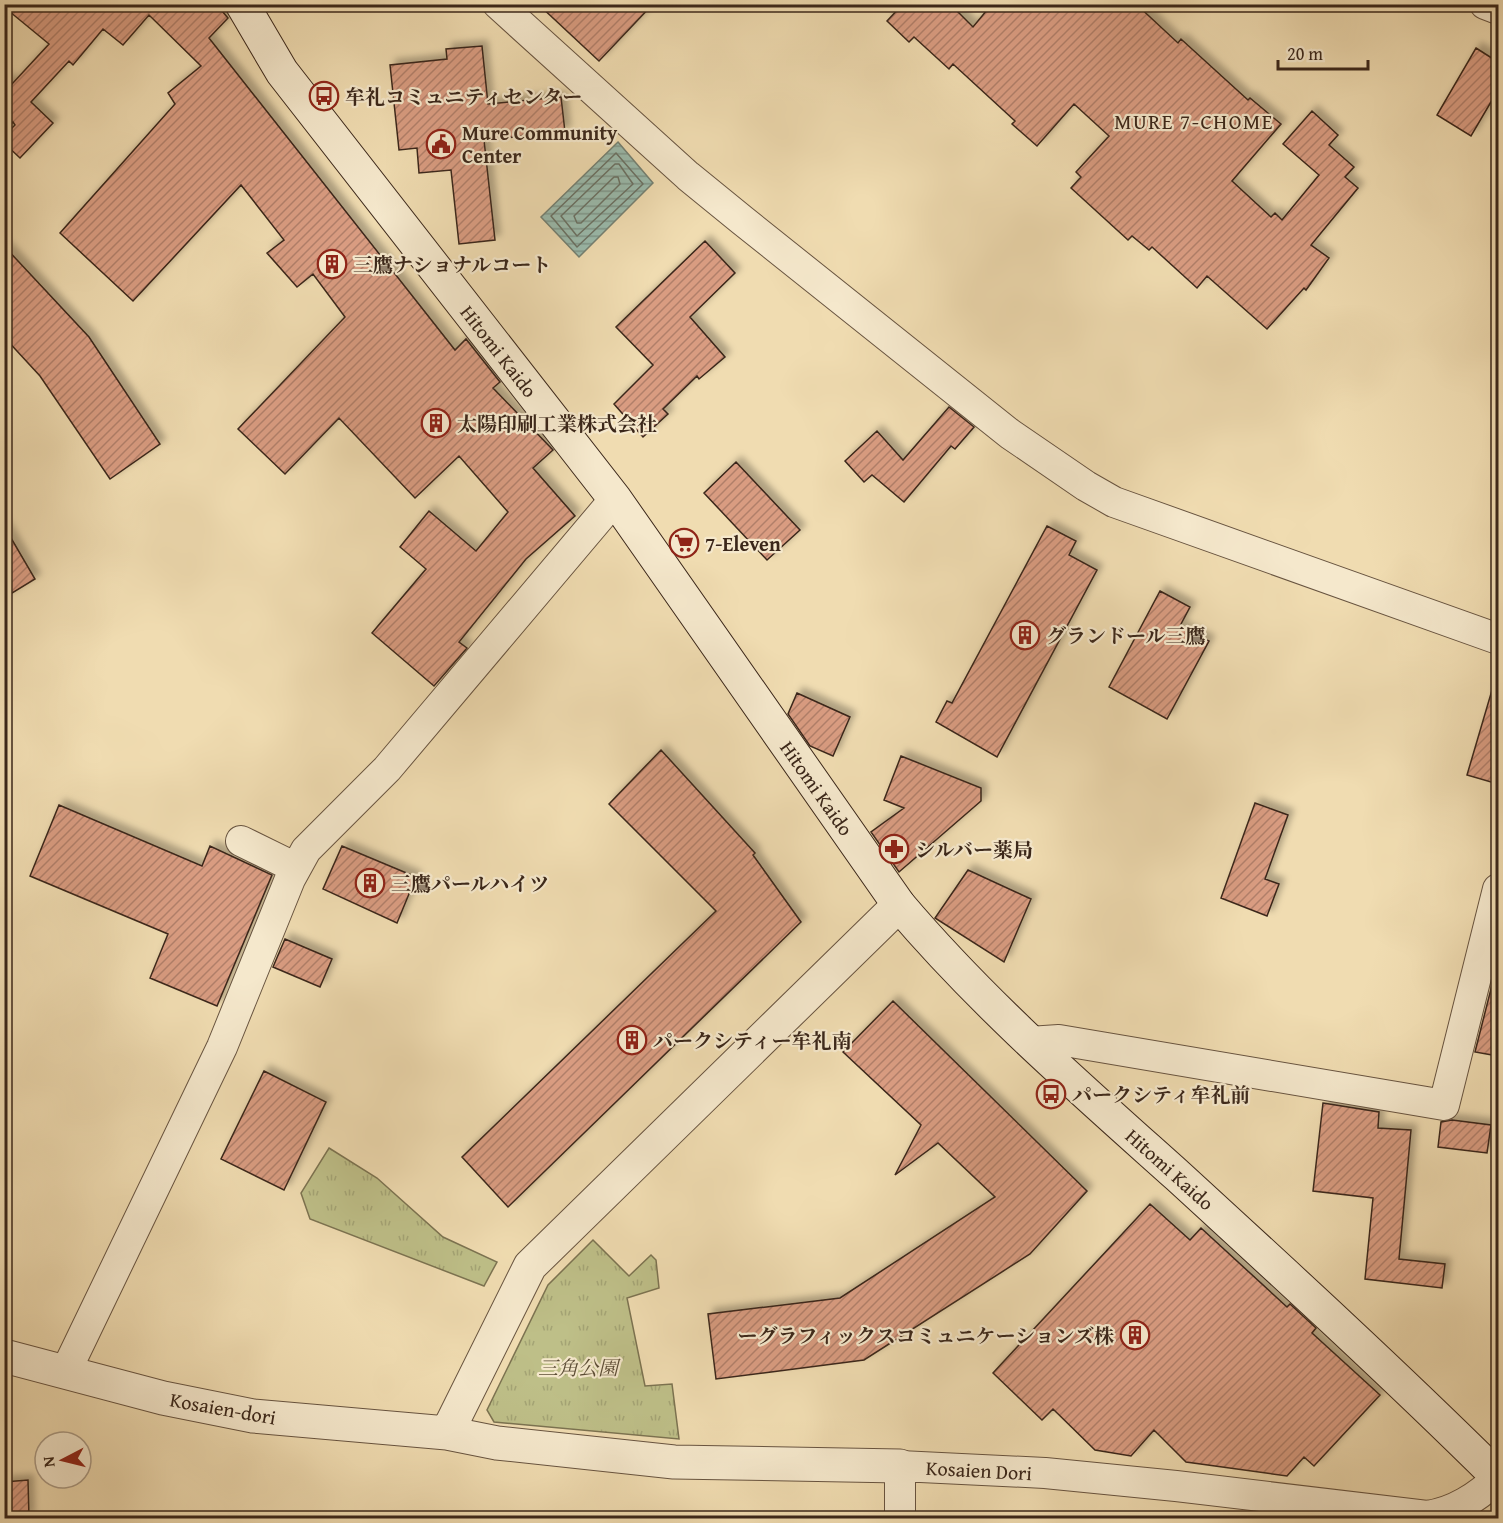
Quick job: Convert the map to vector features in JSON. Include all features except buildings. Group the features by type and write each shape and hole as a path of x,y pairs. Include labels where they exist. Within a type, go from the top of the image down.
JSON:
{"main road":[{"name":"Hitomi Kaido","path":"242,4 282,72 319,123 615,500 899,904 928,939 1029,1042 1398,1379 1498,1478"},
{"path":"447,1433 530,1266 899,904"},
{"name":"Kosaien-dori","path":"4,1356 163,1398 253,1416 447,1433"},
{"name":"Kosaien Dori","path":"447,1433 497,1443 674,1462 900,1466"}],"street":[{"path":"498,4 688,176 1010,434 1086,486 1114,502 1498,639"},
{"path":"1485,4 1498,9"},
{"path":"65,1373 222,1047 296,868 306,850 387,768 615,500"},
{"path":"241,841 296,868"},
{"path":"1029,1042 1059,1040 1444,1105 1498,889"},
{"path":"900,1466 900,1518"},
{"name":"Kosaien Dori","path":"900,1466 1045,1473 1427,1516 1446,1513 1460,1506 1498,1478"}],"green space":[{"path":"329,1148 377,1178 443,1237 497,1262 484,1286 310,1219 301,1193"},
{"name":"三角公園","path":"593,1240 629,1276 651,1255 656,1260 659,1288 627,1298 645,1386 672,1384 679,1439 494,1422 487,1410 548,1285"}],"water":[{"path":"618,142 653,183 579,257 541,217"}],"place":[{"name":"牟礼コミュニティセンター","path":"324,96"},
{"name":"Mure Community Center","path":"441,144"},
{"name":"三鷹ナショナルコート","path":"332,264"},
{"name":"太陽印刷工業株式会社","path":"436,423"},
{"name":"7-Eleven","path":"684,543"},
{"name":"グランドール三鷹","path":"1025,635"},
{"name":"シルバー薬局","path":"894,849"},
{"name":"三鷹パールハイツ","path":"370,883"},
{"name":"パークシティー牟礼南","path":"632,1040"},
{"name":"パークシティ牟礼前","path":"1051,1094"},
{"name":"ーグラフィックスコミュニケーションズ株","path":"1135,1335"}],"district":[{"name":"MURE 7-CHOME","path":"1194,121"}]}
